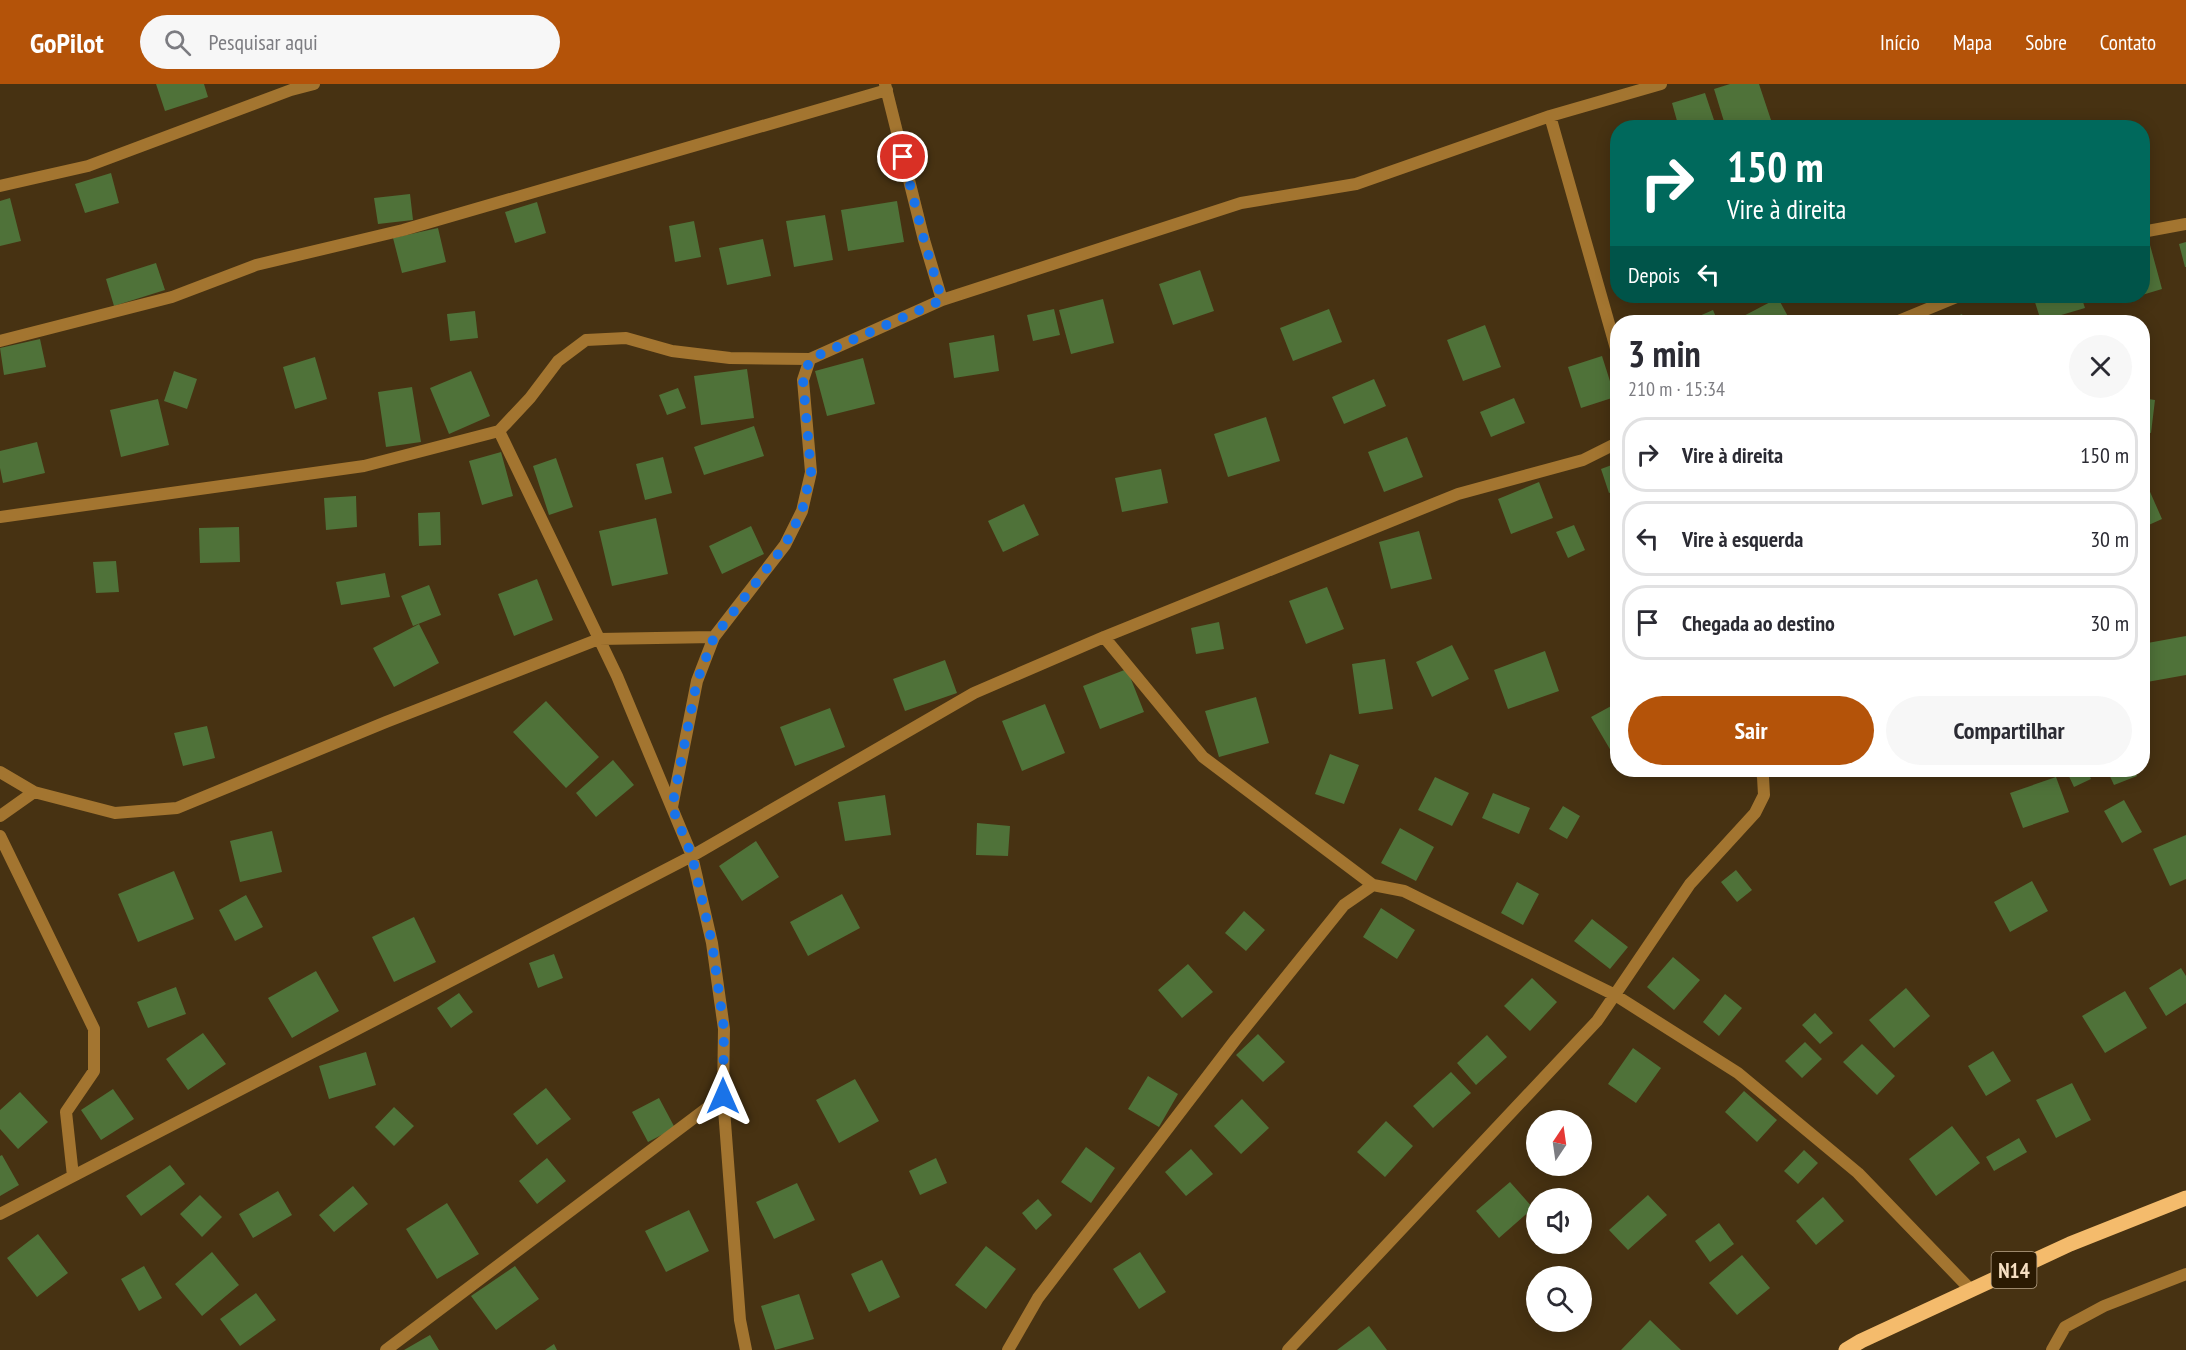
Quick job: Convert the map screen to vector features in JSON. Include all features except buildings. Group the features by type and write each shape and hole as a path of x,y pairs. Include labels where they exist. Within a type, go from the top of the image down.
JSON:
{"main road":[{"name":"N14","path":"1846,1350 2070,1244 2186,1198"}],"street":[{"path":"0,186 88,166 291,90 314,84"},
{"path":"0,516 364,466 499,431 530,398 558,361 586,340 626,338 672,351 730,358 810,359 942,300 1240,203 1356,184 1550,116 1661,84"},
{"path":"0,341 172,297 256,265 403,230 886,87 924,240 942,300"},
{"path":"1550,116 1610,327"},
{"path":"2150,231 2186,224"},
{"path":"1913,315 1942,303"},
{"path":"672,807 697,681 714,637 785,545 802,511 811,472 803,380 810,359"},
{"path":"499,431 617,676 692,856 712,943 724,1029 723,1096 740,1320 746,1350"},
{"path":"0,1214 692,856 974,693 1104,637 1458,494 1583,460 1610,446"},
{"path":"0,771 34,792 115,813 177,808 386,722 599,639 714,637"},
{"path":"1104,637 1203,757 1373,885 1404,891 1615,995 1738,1073 1858,1173 1971,1290"},
{"path":"1288,1350 1597,1022 1690,884 1755,813 1764,795 1763,777"},
{"path":"0,816 34,792"},
{"path":"0,836 94,1029 94,1071 66,1112 74,1176"},
{"path":"1008,1350 1038,1298 1236,1039 1344,905 1373,885"},
{"path":"386,1350 723,1096"},
{"path":"2052,1350 2065,1327 2104,1306 2186,1274"}],"route":[{"path":"723,1096 724,1029 712,943 692,856 672,807 697,681 714,637 785,545 802,511 811,472 803,380 810,359 942,300 903,157"}]}
